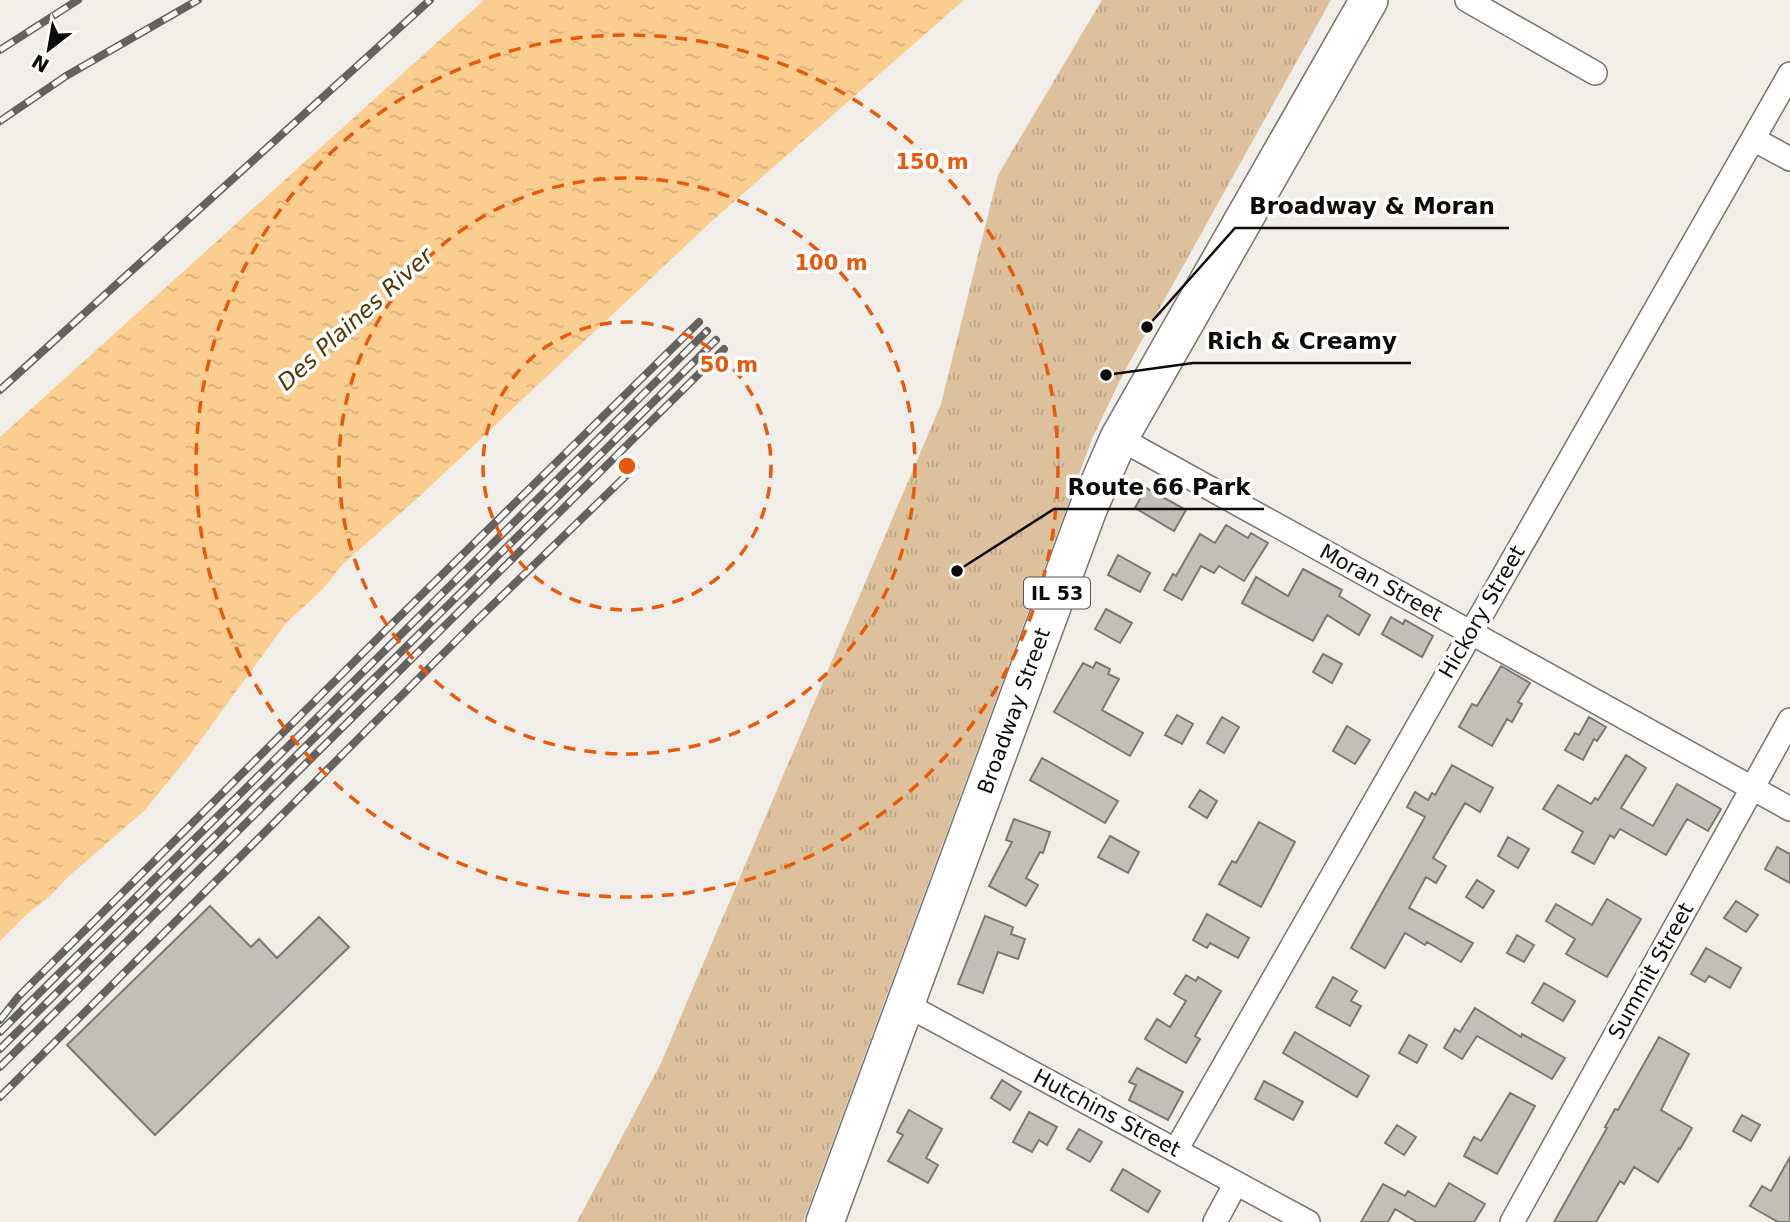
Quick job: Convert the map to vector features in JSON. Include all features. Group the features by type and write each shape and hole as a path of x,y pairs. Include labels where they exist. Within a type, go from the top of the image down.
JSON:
{"main road":[{"name":"Broadway Street","path":"825,1222 1088,509 1119,438 1369,0"}],"street":[{"path":"1467,0 1595,73"},
{"name":"Hickory Street","path":"1176,1150 1790,74"},
{"path":"1753,139 1790,159"},
{"name":"Moran Street","path":"1119,438 1790,809"},
{"name":"Summit Street","path":"1512,1222 1790,720"},
{"name":"Hutchins Street","path":"905,1003 1308,1222"},
{"path":"1215,1222 1236,1183"}],"green space":[{"path":"1102,0 1331,0 1122,376 1092,439 803,1222 577,1222 661,1063 941,404 998,175"}],"water":[{"name":"Des Plaines River","path":"484,0 964,0 713,220 420,496 343,564 321,591 286,623 189,756 145,810 0,941 0,437"}],"building":[{"path":"1146,488 1186,510 1174,531 1135,508"},
{"path":"1226,525 1248,538 1251,533 1268,543 1244,581 1219,566 1214,573 1201,566 1182,600 1164,590 1173,574 1176,576 1200,534 1215,543"},
{"path":"1118,555 1150,573 1140,592 1108,575"},
{"path":"1303,569 1342,590 1339,596 1370,615 1359,635 1327,615 1313,641 1242,603 1256,577 1288,596"},
{"path":"1106,609 1132,623 1120,643 1095,629"},
{"path":"1391,617 1403,624 1405,620 1433,636 1422,657 1382,634"},
{"path":"1323,654 1342,664 1332,683 1313,672"},
{"path":"1096,662 1110,669 1108,674 1119,679 1102,710 1143,733 1130,756 1054,712 1083,663 1093,668"},
{"path":"1501,666 1530,683 1518,702 1522,704 1512,722 1507,719 1492,746 1459,727 1472,704 1477,706"},
{"path":"1177,715 1193,724 1182,744 1165,735"},
{"path":"1222,717 1239,727 1224,753 1207,743"},
{"path":"1589,717 1606,727 1597,741 1594,739 1583,760 1565,750 1575,733 1579,735"},
{"path":"1347,726 1370,740 1355,764 1333,751"},
{"path":"1626,755 1646,768 1621,808 1653,826 1677,784 1721,809 1708,831 1687,819 1666,855 1620,829 1614,838 1610,835 1594,864 1572,852 1583,832 1543,809 1558,785 1591,804 1595,798 1598,800"},
{"path":"1042,758 1118,801 1105,823 1030,780"},
{"path":"1452,765 1493,788 1480,812 1465,803 1433,858 1446,866 1436,883 1426,877 1409,908 1473,943 1461,962 1427,942 1425,945 1405,933 1385,968 1351,948 1425,817 1407,807 1415,792 1428,800 1432,793 1435,795"},
{"path":"1200,790 1217,801 1207,818 1189,807"},
{"path":"1014,819 1050,832 1043,853 1040,852 1026,878 1038,885 1026,906 989,886 1012,842 1006,840"},
{"path":"1259,822 1295,842 1261,907 1219,884 1232,861 1236,863"},
{"path":"1110,836 1139,852 1128,873 1098,857"},
{"path":"1508,837 1529,849 1518,868 1498,856"},
{"path":"1777,847 1790,854 1790,883 1765,869"},
{"path":"1477,880 1494,891 1483,908 1466,897"},
{"path":"1607,899 1641,919 1607,977 1566,954 1575,939 1546,921 1556,904 1592,925"},
{"path":"1736,901 1758,915 1746,932 1724,918"},
{"path":"210,906 251,947 259,939 277,958 319,917 349,947 155,1135 67,1045"},
{"path":"1207,914 1249,938 1238,958 1210,943 1207,948 1193,940"},
{"path":"985,916 1013,927 1011,934 1025,939 1018,959 998,952 983,993 958,984"},
{"path":"1517,935 1534,945 1524,962 1507,953"},
{"path":"1706,948 1741,968 1730,988 1709,976 1705,982 1691,974"},
{"path":"1186,975 1196,981 1198,977 1221,991 1195,1036 1200,1039 1186,1063 1145,1039 1157,1019 1170,1027 1186,1001 1174,994"},
{"path":"1333,977 1357,991 1351,1001 1361,1006 1350,1026 1316,1007"},
{"path":"1544,983 1575,1001 1563,1021 1532,1003"},
{"path":"1475,1008 1521,1037 1522,1034 1565,1058 1552,1079 1477,1036 1462,1059 1444,1048 1455,1029 1460,1032"},
{"path":"1295,1032 1369,1076 1357,1097 1283,1053"},
{"path":"1409,1035 1427,1045 1417,1063 1399,1053"},
{"path":"1659,1037 1689,1054 1661,1110 1692,1128 1658,1182 1634,1167 1624,1184 1620,1181 1596,1222 1554,1222 1615,1109 1618,1110"},
{"path":"1137,1068 1183,1092 1168,1120 1129,1100 1136,1085 1129,1082"},
{"path":"1002,1080 1021,1092 1010,1110 991,1098"},
{"path":"1264,1081 1303,1102 1293,1120 1255,1099"},
{"path":"1510,1093 1535,1106 1497,1174 1464,1156 1474,1137 1481,1141"},
{"path":"909,1110 942,1129 926,1158 938,1165 928,1183 888,1161 903,1135 897,1132"},
{"path":"1029,1112 1057,1127 1047,1145 1039,1140 1032,1152 1013,1142"},
{"path":"1742,1115 1760,1125 1751,1141 1733,1131"},
{"path":"1397,1125 1416,1137 1404,1155 1385,1143"},
{"path":"1079,1129 1102,1142 1090,1162 1067,1149"},
{"path":"1790,1157 1790,1222 1778,1222 1750,1206 1762,1186 1771,1191"},
{"path":"1123,1169 1160,1191 1148,1212 1111,1190"},
{"path":"1449,1183 1485,1204 1474,1222 1417,1222 1395,1209 1388,1222 1361,1222 1383,1184 1405,1196 1408,1191 1435,1207"}],"railway":[{"path":"0,50 78,0"},
{"path":"0,121 66,76 198,0"},
{"path":"0,390 430,0"},
{"path":"0,1020 18,997 699,322"},
{"path":"0,1032 707,331"},
{"path":"0,1049 716,340"},
{"path":"0,1067 724,349"},
{"path":"0,1097 473,624 635,467"}],"place":[{"name":"Broadway & Moran","path":"1147,327"},
{"name":"Rich & Creamy","path":"1106,375"},
{"name":"Route 66 Park","path":"957,571"}]}
